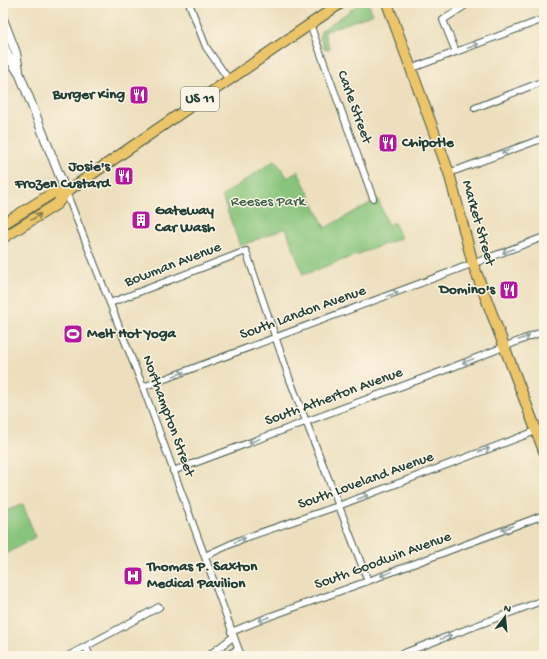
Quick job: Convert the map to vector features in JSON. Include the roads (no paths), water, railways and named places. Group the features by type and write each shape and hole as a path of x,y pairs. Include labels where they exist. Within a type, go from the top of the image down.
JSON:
{"main road":[{"name":"US 11","path":"3,238 57,204 66,192 341,3"},
{"name":"Market Street","path":"387,3 410,70 449,173 473,264 504,346 540,430 544,450"},
{"name":"US 11","path":"3,224 53,193 66,192"}],"street":[{"path":"189,3 206,47 229,80"},
{"path":"456,52 443,20 469,3"},
{"name":"Northampton Street","path":"3,19 16,53 20,75"},
{"path":"410,70 544,19"},
{"name":"Carle Street","path":"310,24 373,198"},
{"name":"Northampton Street","path":"3,42 8,56 20,75 110,303 241,656"},
{"path":"475,108 544,81"},
{"path":"449,173 544,138"},
{"name":"South Landon Avenue","path":"142,387 544,237"},
{"name":"Bowman Avenue","path":"110,303 246,251 276,337"},
{"name":"South Atherton Avenue","path":"173,471 448,369 544,331"},
{"path":"276,337 290,380 368,581"},
{"name":"South Loveland Avenue","path":"205,556 242,539 338,506 540,430"},
{"name":"South Goodwin Avenue","path":"208,656 232,635 271,616 544,515"},
{"path":"396,656 544,600"},
{"path":"68,656 159,607"},
{"path":"86,647 90,656"},
{"path":"226,656 238,649"}],"place":[{"name":"Burger King","path":"139,95"},
{"name":"Chipotle","path":"388,143"},
{"name":"Josie's Frozen Custard","path":"124,176"},
{"name":"Gateway Car Wash","path":"141,220"},
{"name":"Domino's","path":"509,290"},
{"name":"Melt Hot Yoga","path":"73,334"},
{"name":"Thomas P. Saxton Medical Pavilion","path":"133,576"}],"park label":[{"name":"Reeses Park","path":"268,202"}]}
